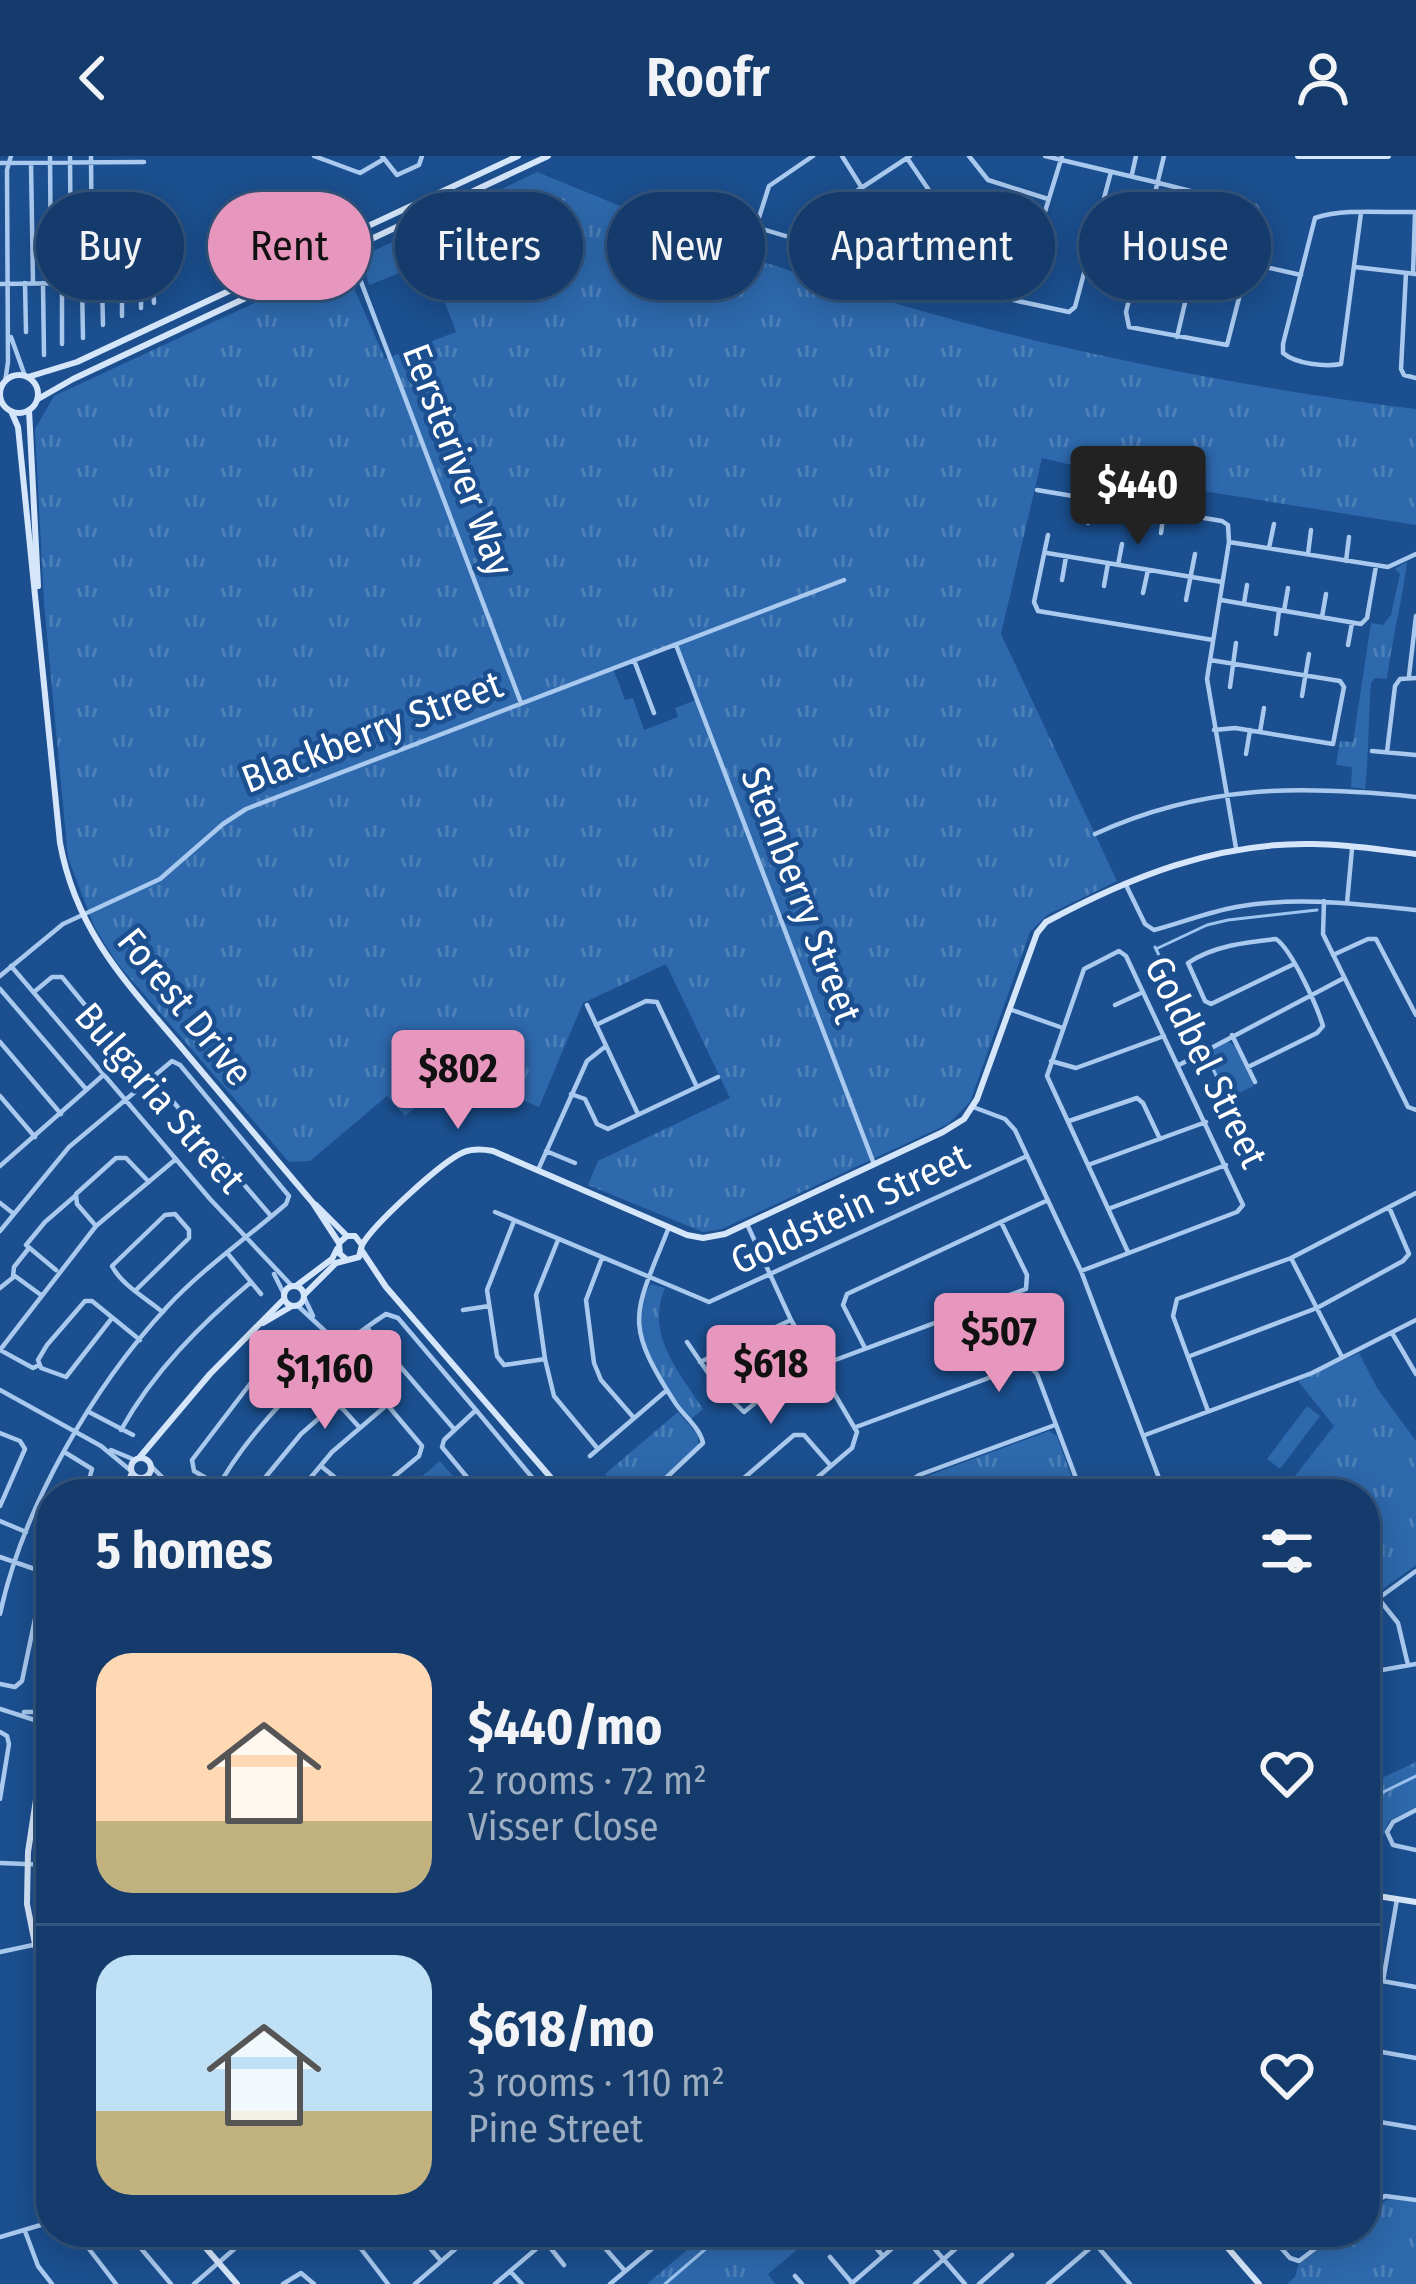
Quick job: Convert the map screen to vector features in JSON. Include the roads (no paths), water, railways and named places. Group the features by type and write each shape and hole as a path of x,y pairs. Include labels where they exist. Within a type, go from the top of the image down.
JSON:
{"street":[{"path":"319,157 357,172 383,158 399,175 419,165 422,156"},
{"path":"371,224 518,156"},
{"path":"371,240 548,156"},
{"path":"765,199 769,186 813,156"},
{"path":"842,156 865,192"},
{"path":"969,156 988,180 1026,192"},
{"path":"1045,156 1194,192"},
{"path":"1131,176 1136,156"},
{"path":"1164,156 1126,312 1130,327 1219,345 1229,342 1239,300"},
{"path":"1298,156 1388,156"},
{"path":"857,192 909,157 931,192"},
{"path":"1050,192 1061,158"},
{"path":"49,192 50,159"},
{"path":"70,159 70,192"},
{"path":"91,159 91,192"},
{"path":"144,162 6,161 4,284 9,332 2,400 6,410 29,410 38,399 245,300"},
{"path":"26,332 31,163"},
{"path":"1011,300 1066,313 1075,307 1112,172"},
{"path":"1360,213 1343,358 1336,366 1290,358 1283,352 1312,222 1320,215 1360,213 1416,212 1401,368 1404,375 1416,378"},
{"path":"1354,267 1412,274"},
{"path":"1271,268 1301,275"},
{"path":"4,284 36,283"},
{"path":"44,355 46,300"},
{"path":"62,300 62,344"},
{"path":"82,300 83,338"},
{"path":"102,300 103,325"},
{"path":"122,300 122,316"},
{"path":"142,300 142,308"},
{"path":"2,386 16,375 77,362 209,300"},
{"name":"Eersteriver Way","path":"369,300 521,703"},
{"path":"1177,337 1186,300"},
{"path":"9,332 27,376 37,387 38,399"},
{"name":"Forest Drive","path":"6,410 18,427 26,537 38,607"},
{"name":"Forest Drive","path":"29,410 38,607 60,843 82,917 116,971 313,1203 349,1259"},
{"path":"1037,490 1228,525 1207,688 1236,849"},
{"path":"1088,523 1092,499"},
{"path":"1161,533 1164,511"},
{"path":"1269,548 1274,524"},
{"path":"1308,555 1311,530"},
{"path":"1048,535 1047,553 1040,560 1037,576 1037,610 1213,640"},
{"path":"1346,561 1349,537"},
{"path":"1229,542 1376,566 1396,566 1416,554"},
{"path":"1118,565 1122,544"},
{"path":"1047,553 1222,582"},
{"path":"1186,600 1195,554"},
{"path":"1062,580 1066,556"},
{"path":"1104,586 1108,563"},
{"path":"1219,599 1366,623 1376,566"},
{"path":"1143,593 1148,570"},
{"name":"Blackberry Street","path":"0,976 49,934 160,879 239,812 844,580"},
{"path":"1243,605 1247,585"},
{"path":"1276,634 1288,588"},
{"path":"1322,617 1326,594"},
{"path":"1387,752 1395,686 1400,679 1412,678 1416,616"},
{"path":"1348,645 1352,623"},
{"path":"1230,687 1236,643"},
{"name":"Stemberry Street","path":"676,645 874,1164"},
{"path":"1302,696 1309,654"},
{"path":"634,660 654,713"},
{"path":"1210,660 1343,685 1333,744 1250,730 1214,730"},
{"path":"1260,733 1264,708"},
{"path":"1246,754 1250,730"},
{"path":"1372,752 1416,755"},
{"path":"1095,834 1159,809 1226,794 1291,788 1416,797"},
{"path":"129,1479 137,1459 294,1286 332,1259 350,1235 386,1216 470,1150 493,1151 670,1227 710,1238 951,1128 974,1107 1041,927 1125,883 1186,860 1236,849 1292,844 1416,854"},
{"path":"1347,903 1352,847"},
{"path":"1125,883 1144,924 1154,930 1242,906 1324,901 1416,910"},
{"path":"1324,901 1322,929 1333,955 1408,1107 1415,1110"},
{"path":"1248,1067 1321,1030 1322,1021 1294,964 1283,943 1273,939 1211,951 1188,965 1211,1004 1294,964"},
{"path":"1333,955 1376,939 1416,1015"},
{"name":"Goldbel Street","path":"1051,1061 1085,967 1114,952 1125,954 1242,1200 1241,1209 1082,1271"},
{"name":"Bulgaria Street","path":"11,966 268,1264 294,1286"},
{"path":"0,1166 122,1062 126,1053 60,976 34,992"},
{"path":"1178,1065 1344,978"},
{"path":"0,989 88,1091"},
{"path":"1115,1005 1143,992"},
{"path":"596,1024 646,1001 657,1002 697,1087"},
{"path":"586,1005 639,1114"},
{"path":"1009,1009 1063,1028"},
{"path":"1232,1035 1255,1082"},
{"path":"1128,1252 1047,1078 1051,1061 1076,1068 1164,1036"},
{"path":"0,1042 61,1114"},
{"path":"538,1170 586,1060 606,1046"},
{"path":"0,1231 70,1147 170,1062 179,1063 288,1191 289,1199 163,1312 140,1340 89,1412 53,1479"},
{"path":"152,1077 271,1216"},
{"path":"571,1094 585,1099 604,1129 718,1077"},
{"path":"0,1096 34,1137"},
{"path":"1068,1121 1137,1098 1160,1138"},
{"path":"974,1107 1011,1124 1027,1156 1082,1271 1159,1479"},
{"path":"1088,1165 1206,1122"},
{"path":"0,1151 8,1160"},
{"path":"546,1151 575,1163"},
{"name":"Goldstein Street","path":"495,1213 709,1302 1027,1156"},
{"path":"56,1270 27,1242 45,1222 119,1157 127,1158 148,1182"},
{"path":"140,1340 92,1301 81,1302 46,1345 39,1365 33,1368 1,1348 96,1226 176,1159"},
{"path":"1108,1209 1226,1165"},
{"path":"1208,1411 1172,1312 1177,1299 1291,1258 1416,1193"},
{"path":"75,1196 96,1226"},
{"path":"865,1348 843,1305 847,1294 1048,1200"},
{"path":"0,1203 14,1214"},
{"name":"Forest Drive","path":"313,1203 362,1248"},
{"path":"1188,1357 1317,1308 1406,1258 1408,1244 1389,1208"},
{"path":"136,1290 188,1240 189,1230 175,1214 165,1215 113,1262 114,1272 136,1290 163,1312"},
{"path":"260,1324 295,1306 311,1284 362,1248 386,1216"},
{"path":"514,1221 488,1280 502,1364 545,1359"},
{"path":"819,1366 1028,1287 1001,1222"},
{"path":"746,1223 791,1321 856,1427 854,1445 816,1479"},
{"path":"666,1479 703,1443 643,1347 637,1307 670,1227"},
{"path":"558,1240 536,1292 545,1359 553,1394 598,1448"},
{"path":"0,1288 29,1248"},
{"path":"362,1248 386,1287 552,1479"},
{"path":"228,1254 262,1294"},
{"path":"602,1258 586,1300 595,1363 601,1380 634,1418"},
{"path":"1291,1258 1342,1358"},
{"path":"349,1259 386,1287"},
{"name":"Bulgaria Street","path":"268,1264 284,1296"},
{"path":"13,1276 40,1295"},
{"path":"121,1430 196,1329 251,1282"},
{"path":"294,1286 316,1321 422,1446 419,1456 391,1479"},
{"path":"284,1296 316,1321"},
{"path":"463,1310 489,1306"},
{"path":"222,1479 279,1405 386,1314 398,1318 534,1479"},
{"path":"39,1365 66,1377 112,1318"},
{"path":"1143,1436 1312,1373 1416,1320"},
{"path":"700,1362 791,1321"},
{"path":"368,1328 454,1429"},
{"path":"1392,1333 1416,1374"},
{"path":"208,1479 194,1471 192,1460 253,1380 298,1342 324,1365"},
{"path":"687,1342 726,1396 744,1412 813,1356"},
{"path":"856,1427 1024,1366 1037,1375 1076,1479"},
{"path":"0,1390 100,1445 150,1464 164,1479"},
{"path":"590,1456 668,1390"},
{"path":"310,1479 388,1404"},
{"path":"264,1479 301,1434 333,1406 342,1408 359,1428"},
{"path":"469,1479 442,1447 476,1410"},
{"path":"89,1412 133,1435"},
{"path":"913,1479 1055,1425"},
{"path":"143,1478 166,1430"},
{"path":"0,1433 20,1441 26,1449 0,1506"},
{"path":"743,1479 794,1435 804,1436 831,1466"},
{"path":"100,1445 131,1472 147,1479"},
{"path":"66,1453 92,1469 89,1479"},
{"path":"321,1466 337,1479"},
{"path":"0,1614 3,1590 36,1512"},
{"path":"0,1521 26,1532"},
{"path":"0,1557 36,1568"},
{"path":"1380,1597 1416,1571"},
{"path":"1380,1600 1398,1623 1412,1664 1380,1670"},
{"path":"0,1684 15,1687 22,1681 36,1614"},
{"path":"0,1708 36,1722"},
{"path":"12,1711 36,1710"},
{"path":"0,1732 9,1744 0,1799"},
{"path":"1416,1810 1390,1825 1387,1837 1393,1845 1416,1850"},
{"path":"36,1816 28,1863 36,1959"},
{"path":"0,1863 36,1864"},
{"path":"1380,1896 1416,1903"},
{"path":"1383,1981 1397,1899"},
{"path":"0,1952 33,1946"},
{"path":"1380,1980 1416,1987"},
{"path":"1380,2052 1416,2058"},
{"path":"1380,2122 1416,2128"},
{"path":"1380,2199 1416,2200"},
{"path":"0,2237 36,2227"},
{"path":"25,2231 35,2260 52,2284"},
{"path":"88,2247 116,2284"},
{"path":"140,2247 172,2284"},
{"path":"205,2247 237,2284"},
{"path":"194,2284 237,2247"},
{"path":"360,2247 388,2284"},
{"path":"429,2247 441,2261"},
{"path":"415,2284 457,2247"},
{"path":"495,2284 539,2247"},
{"path":"549,2247 564,2265"},
{"path":"604,2247 626,2271"},
{"path":"610,2284 654,2247"},
{"path":"875,2247 883,2256"},
{"path":"830,2257 851,2283 894,2247"},
{"path":"933,2247 965,2284"},
{"path":"915,2284 957,2247"},
{"path":"1048,2284 1091,2247"},
{"path":"1097,2247 1125,2282"},
{"path":"1227,2247 1258,2284"},
{"path":"1280,2247 1299,2261 1317,2247"},
{"path":"979,2284 1012,2254"},
{"path":"511,2271 522,2284"},
{"path":"283,2284 301,2273 314,2284"},
{"path":"795,2276 802,2284"}],"waterway":[{"path":"1156,949 1207,925 1317,910"},
{"path":"1155,947 1202,1046"},
{"path":"1206,1054 1227,1099"},
{"path":"1380,1794 1416,1776"},
{"path":"665,2284 708,2247"}]}
